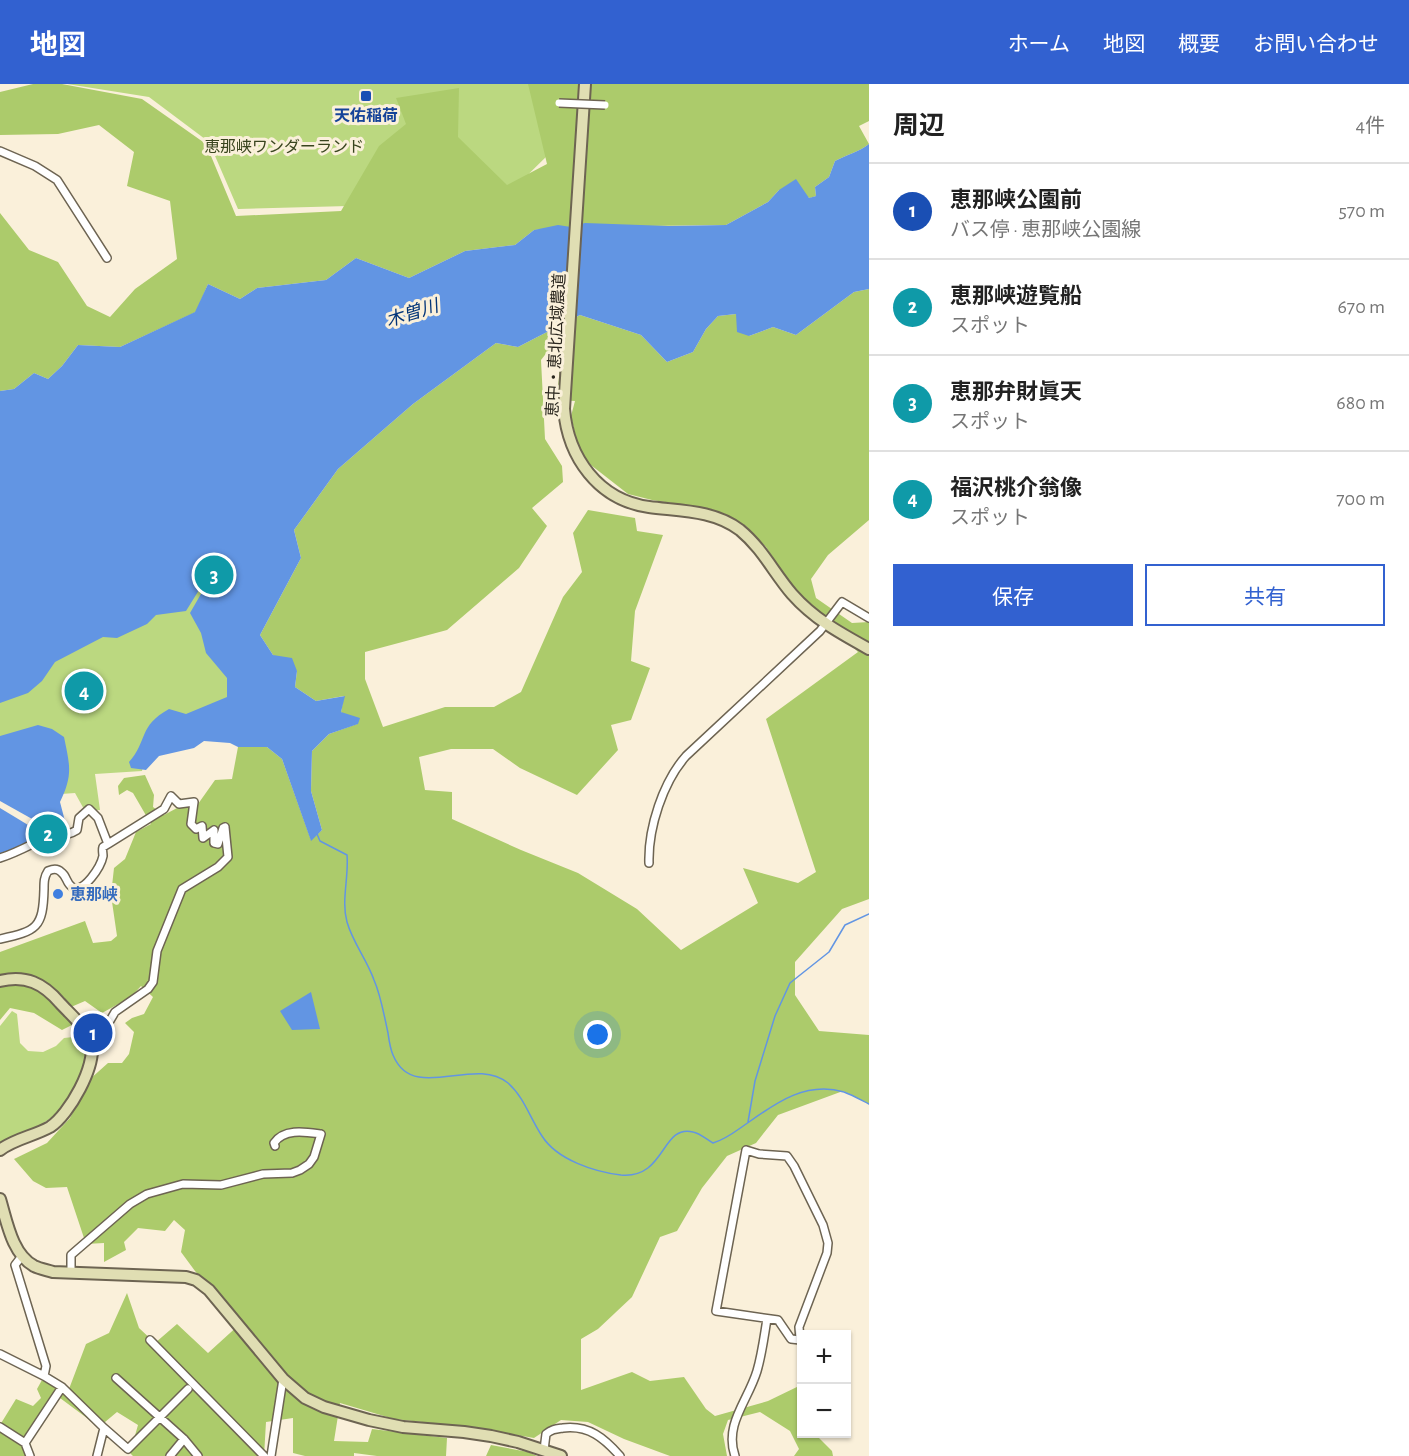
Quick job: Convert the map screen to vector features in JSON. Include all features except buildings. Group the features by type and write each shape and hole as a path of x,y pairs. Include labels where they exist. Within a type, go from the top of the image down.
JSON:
{"street":[{"name":"恵中・恵北広域農道","path":"585,84 564,408 573,449 593,480 641,510 704,514 728,522 739,529 757,546 799,602 826,624 869,649"},
{"path":"559,103 604,105"},
{"path":"0,151 35,166 57,180 107,258"},
{"path":"648,863 656,810 675,768 826,624 842,602 869,618"},
{"path":"0,939 27,932 39,922 43,915 44,878 48,871 57,869 62,872 71,886 77,889 83,888 101,859 103,847 164,810 171,796 179,804 194,802 191,824 196,829 202,826 203,838 214,830 214,843 219,844 223,828 225,828 228,856 218,867 182,889 157,951 153,982 148,989 115,1012 108,1024 91,1043"},
{"path":"0,858 17,853 46,837 69,835 77,830 79,818 89,809 98,819 108,844"},
{"path":"0,981 28,979 46,988 83,1030 91,1043 91,1061 78,1093 63,1115 50,1126 0,1150"},
{"path":"71,1273 71,1255 130,1204 147,1194 183,1184 221,1185 263,1174 292,1173 309,1164 319,1148 321,1134 297,1131 276,1139 274,1146"},
{"path":"746,1150 759,1154 787,1156 818,1214 828,1243 827,1253 799,1327 800,1340 791,1339 778,1320 767,1319 716,1311 746,1150"},
{"path":"0,1199 10,1234 21,1256 35,1267 53,1272 173,1275 196,1280 209,1290 283,1379 305,1398 324,1407 403,1427 491,1436 561,1456"},
{"path":"21,1256 15,1265 46,1366 44,1376"},
{"path":"735,1456 731,1445 733,1424 757,1372 767,1319"},
{"path":"150,1340 264,1456"},
{"path":"0,1354 44,1376 62,1388 128,1449 188,1389"},
{"path":"116,1378 184,1439 198,1456"},
{"path":"271,1456 283,1379"},
{"path":"25,1443 62,1388"},
{"path":"0,1427 25,1443 30,1456"},
{"path":"544,1450 546,1434 552,1429 571,1427 594,1432 620,1456"},
{"path":"98,1455 104,1428"},
{"path":"170,1456 184,1439"}],"green space":[{"path":"33,84 62,84 142,99 206,144 236,216 341,211 379,146 406,124 396,98 459,88 458,137 507,185 547,164 528,84 869,84 869,121 859,126 869,144 835,161 829,177 815,187 816,196 810,198 779,190 768,202 726,225 571,227 534,230 515,245 465,251 409,278 356,258 326,280 257,288 240,299 208,284 196,312 120,347 78,345 62,366 48,379 34,373 14,389 0,391 0,213 29,250 58,262 87,306 110,317 135,289 177,259 170,201 127,186 134,152 99,125 58,134 0,135 0,92"},
{"name":"恵那峡ワンダーランド","path":"67,84 577,84 550,153 500,202 238,209 209,142 149,97"},
{"path":"869,289 869,520 828,555 811,579 816,598 852,623 869,622 869,899 842,909 795,962 795,995 819,1031 869,1035 869,1104 843,1091 778,1115 756,1143 727,1156 702,1188 677,1231 660,1237 632,1297 598,1329 581,1339 581,1390 632,1372 650,1381 684,1377 706,1409 715,1416 768,1401 797,1387 797,1438 819,1438 832,1451 833,1456 794,1456 799,1449 790,1431 760,1412 728,1420 723,1434 727,1456 670,1456 624,1439 588,1422 561,1420 534,1438 470,1427 394,1419 340,1403 334,1441 368,1442 372,1429 447,1438 446,1456 377,1456 354,1453 354,1456 305,1456 293,1453 293,1418 266,1422 264,1456 133,1456 130,1453 138,1425 117,1412 99,1427 60,1398 30,1443 34,1456 0,1456 0,1425 16,1399 33,1406 41,1398 37,1389 42,1380 69,1389 86,1344 109,1333 127,1293 139,1328 155,1343 177,1324 208,1353 241,1323 181,1252 185,1230 174,1220 165,1231 138,1228 124,1242 126,1250 104,1262 104,1243 86,1244 67,1187 46,1188 33,1181 14,1159 47,1143 70,1118 89,1080 108,1063 122,1063 129,1054 134,1032 125,1023 144,1014 153,997 141,986 131,997 102,1013 85,1001 64,1010 72,1025 62,1030 34,1013 10,1008 0,1020 0,952 85,921 93,943 111,941 117,936 111,895 114,868 125,859 136,832 151,824 133,793 127,790 119,795 118,786 124,778 145,775 154,795 153,807 164,815 177,808 198,804 215,780 232,779 238,747 267,747 282,759 311,840 322,830 311,791 312,751 329,734 357,724 341,712 344,696 316,701 295,687 297,671 273,655 260,635 301,558 294,530 338,469 413,404 496,343 518,347 580,315 641,335 667,362 693,352 706,329 718,316 736,314 749,336 773,327 796,335 854,292","holes":["548,351 558,352 560,364 557,400 575,401 571,416 577,442 587,462 628,494 725,514 746,526 766,547 792,586 858,652 766,719 816,872 798,883 743,868 758,903 681,950 637,909 578,873 452,819 452,792 425,790 419,757 451,749 493,749 520,768 577,795 618,750 611,725 631,720 650,668 631,661 635,611 663,535 637,531 635,518 588,510 573,533 582,572 563,597 521,692 494,707 445,707 383,727 365,679 365,652 447,630 519,568 547,526 532,508 563,482 562,466 545,439 541,360"]},
{"path":"215,553 234,578 236,703 151,733 142,771 95,774 100,810 85,811 75,793 61,794 0,741 0,694 47,655"},
{"path":"12,1011 17,1014 20,1043 28,1051 43,1052 56,1046 64,1038 83,1036 88,1056 71,1095 54,1116 34,1129 0,1143 0,1026"},
{"path":"491,1445 528,1452 537,1456 486,1456"}],"water":[{"name":"木曽川","path":"869,144 869,289 854,292 796,335 773,327 749,336 737,332 736,314 718,316 706,329 693,352 667,362 641,335 580,315 518,347 496,343 413,404 338,469 294,530 301,558 260,635 273,655 292,658 297,671 295,687 316,701 345,696 341,712 360,718 358,724 329,734 312,751 311,791 322,830 311,841 282,759 267,747 238,747 230,743 204,741 194,748 159,756 146,770 131,768 129,762 148,728 159,715 169,709 186,714 227,697 227,678 206,653 201,633 190,613 205,587 209,588 213,583 223,579 217,568 207,575 186,611 156,615 147,624 117,638 103,637 55,662 42,681 28,693 0,703 0,391 14,389 34,373 48,379 62,366 78,345 120,347 195,312 208,284 240,299 257,288 326,280 356,258 409,278 465,251 515,245 534,230 558,225 571,227 585,223 668,226 726,225 768,202 779,190 796,179 809,198 816,196 815,187 829,177 835,161"},
{"path":"38,725 52,729 64,737 69,777 60,802 66,825 64,830 58,825 31,843 0,857 0,736"},
{"path":"311,992 320,1029 292,1030 280,1011"}],"pier":[{"path":"0,801 50,829 43,834 0,808"}],"waterway":[{"path":"317,834 320,841 347,855 345,914 376,986 391,1050 400,1067 419,1077 476,1074 498,1077 514,1089 549,1144 557,1152 577,1163 621,1175 636,1174 647,1169 668,1143 683,1132 696,1133 713,1143 727,1137 770,1107 805,1091 830,1089 844,1092 869,1104"},
{"path":"748,1122 755,1081 775,1016 790,983 829,952 845,925 869,914"}],"place":[{"name":"天佑稲荷","path":"366,96"},
{"name":"恵那弁財眞天","path":"214,575"},
{"name":"福沢桃介翁像","path":"84,691"},
{"name":"恵那峡遊覧船","path":"48,834"},
{"name":"恵那峡","path":"58,894"},
{"name":"恵那峡公園前","path":"93,1033"}]}
